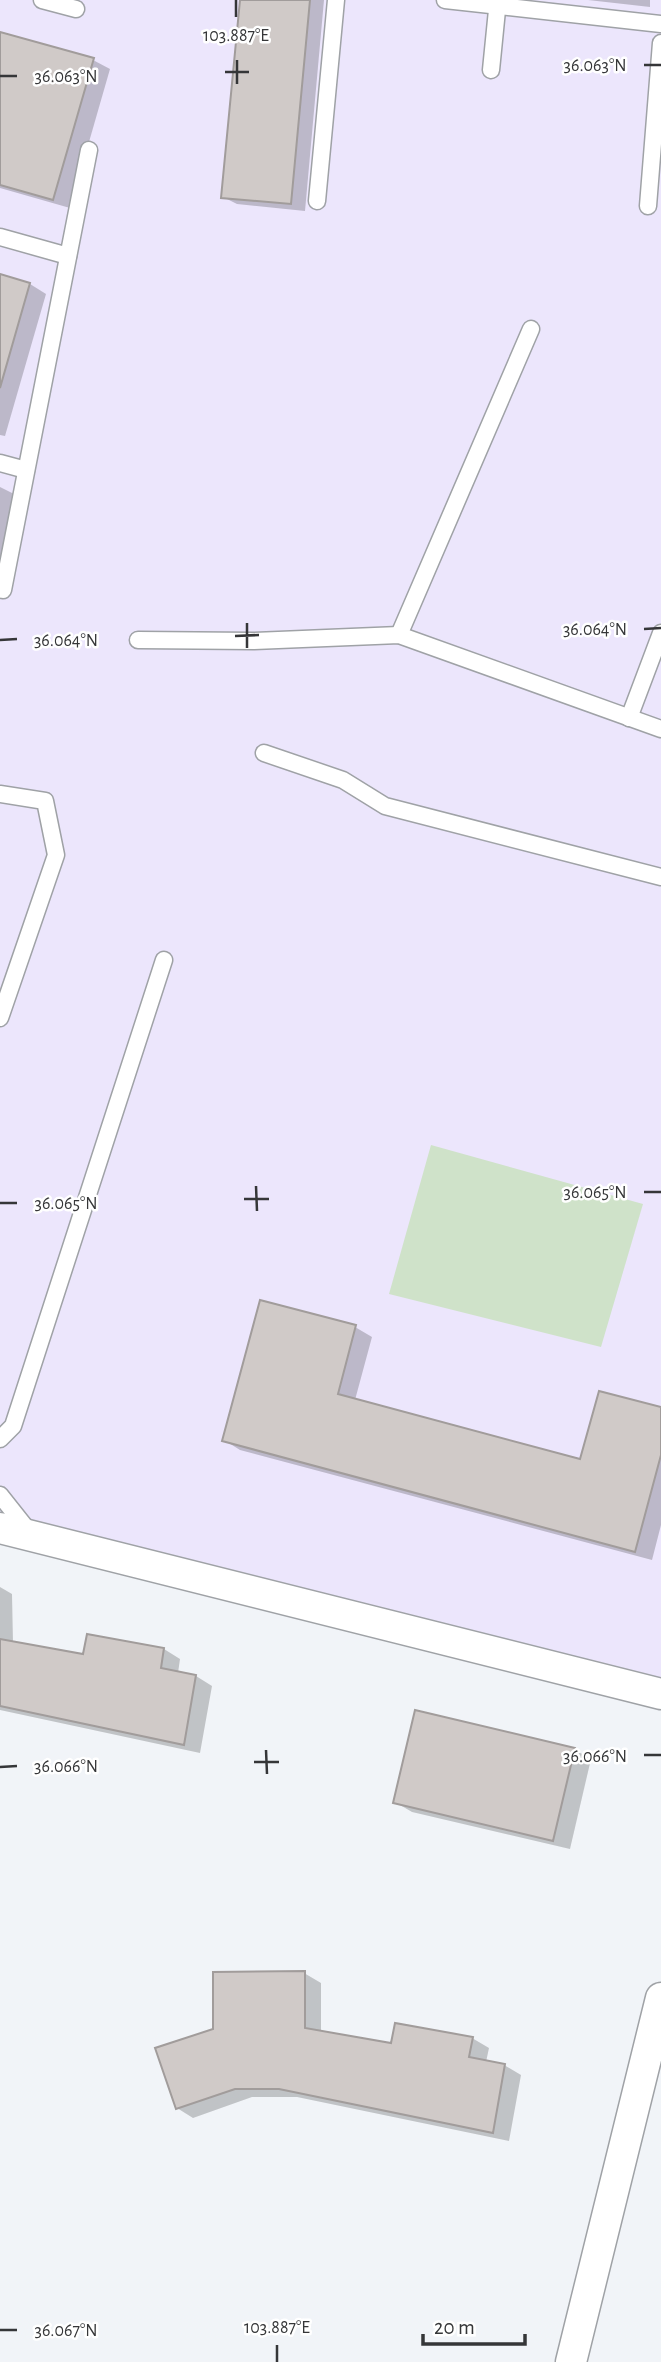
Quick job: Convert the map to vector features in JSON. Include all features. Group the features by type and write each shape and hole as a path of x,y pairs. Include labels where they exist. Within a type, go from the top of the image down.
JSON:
{"street":[{"path":"0,1528 661,1694"},
{"path":"571,2362 661,1998"}],"lane":[{"path":"42,0 76,9"},
{"path":"317,201 336,0"},
{"path":"444,0 497,3 661,24"},
{"path":"491,69 497,3"},
{"path":"648,206 661,43"},
{"path":"3,590 89,150"},
{"path":"0,237 68,256"},
{"path":"399,635 531,328"},
{"path":"0,463 26,470"},
{"path":"629,718 661,633"},
{"path":"138,640 254,641 399,635 661,729"},
{"path":"264,754 343,780 385,806 661,877"},
{"path":"0,794 45,801 56,855 0,1018"},
{"path":"0,1439 13,1426 164,960"},
{"path":"0,1495 33,1536"}],"shaded area":[{"path":"0,0 661,0 661,1708 0,1543"}],"green space":[{"path":"431,1145 643,1204 601,1347 389,1294"}],"building":[{"path":"240,0 310,0 291,204 221,198"},
{"path":"0,32 94,58 53,200 0,185"},
{"path":"0,274 30,283 0,388"},
{"path":"260,1300 356,1325 338,1394 580,1459 599,1391 661,1407 661,1455 635,1552 222,1441"},
{"path":"87,1634 164,1648 161,1668 196,1675 184,1745 0,1706 0,1639 83,1654"},
{"path":"415,1710 575,1748 553,1841 393,1803"},
{"path":"305,1971 305,2028 391,2043 395,2023 473,2037 469,2057 505,2064 493,2133 279,2089 235,2089 176,2109 155,2048 213,2029 213,1972"}]}
